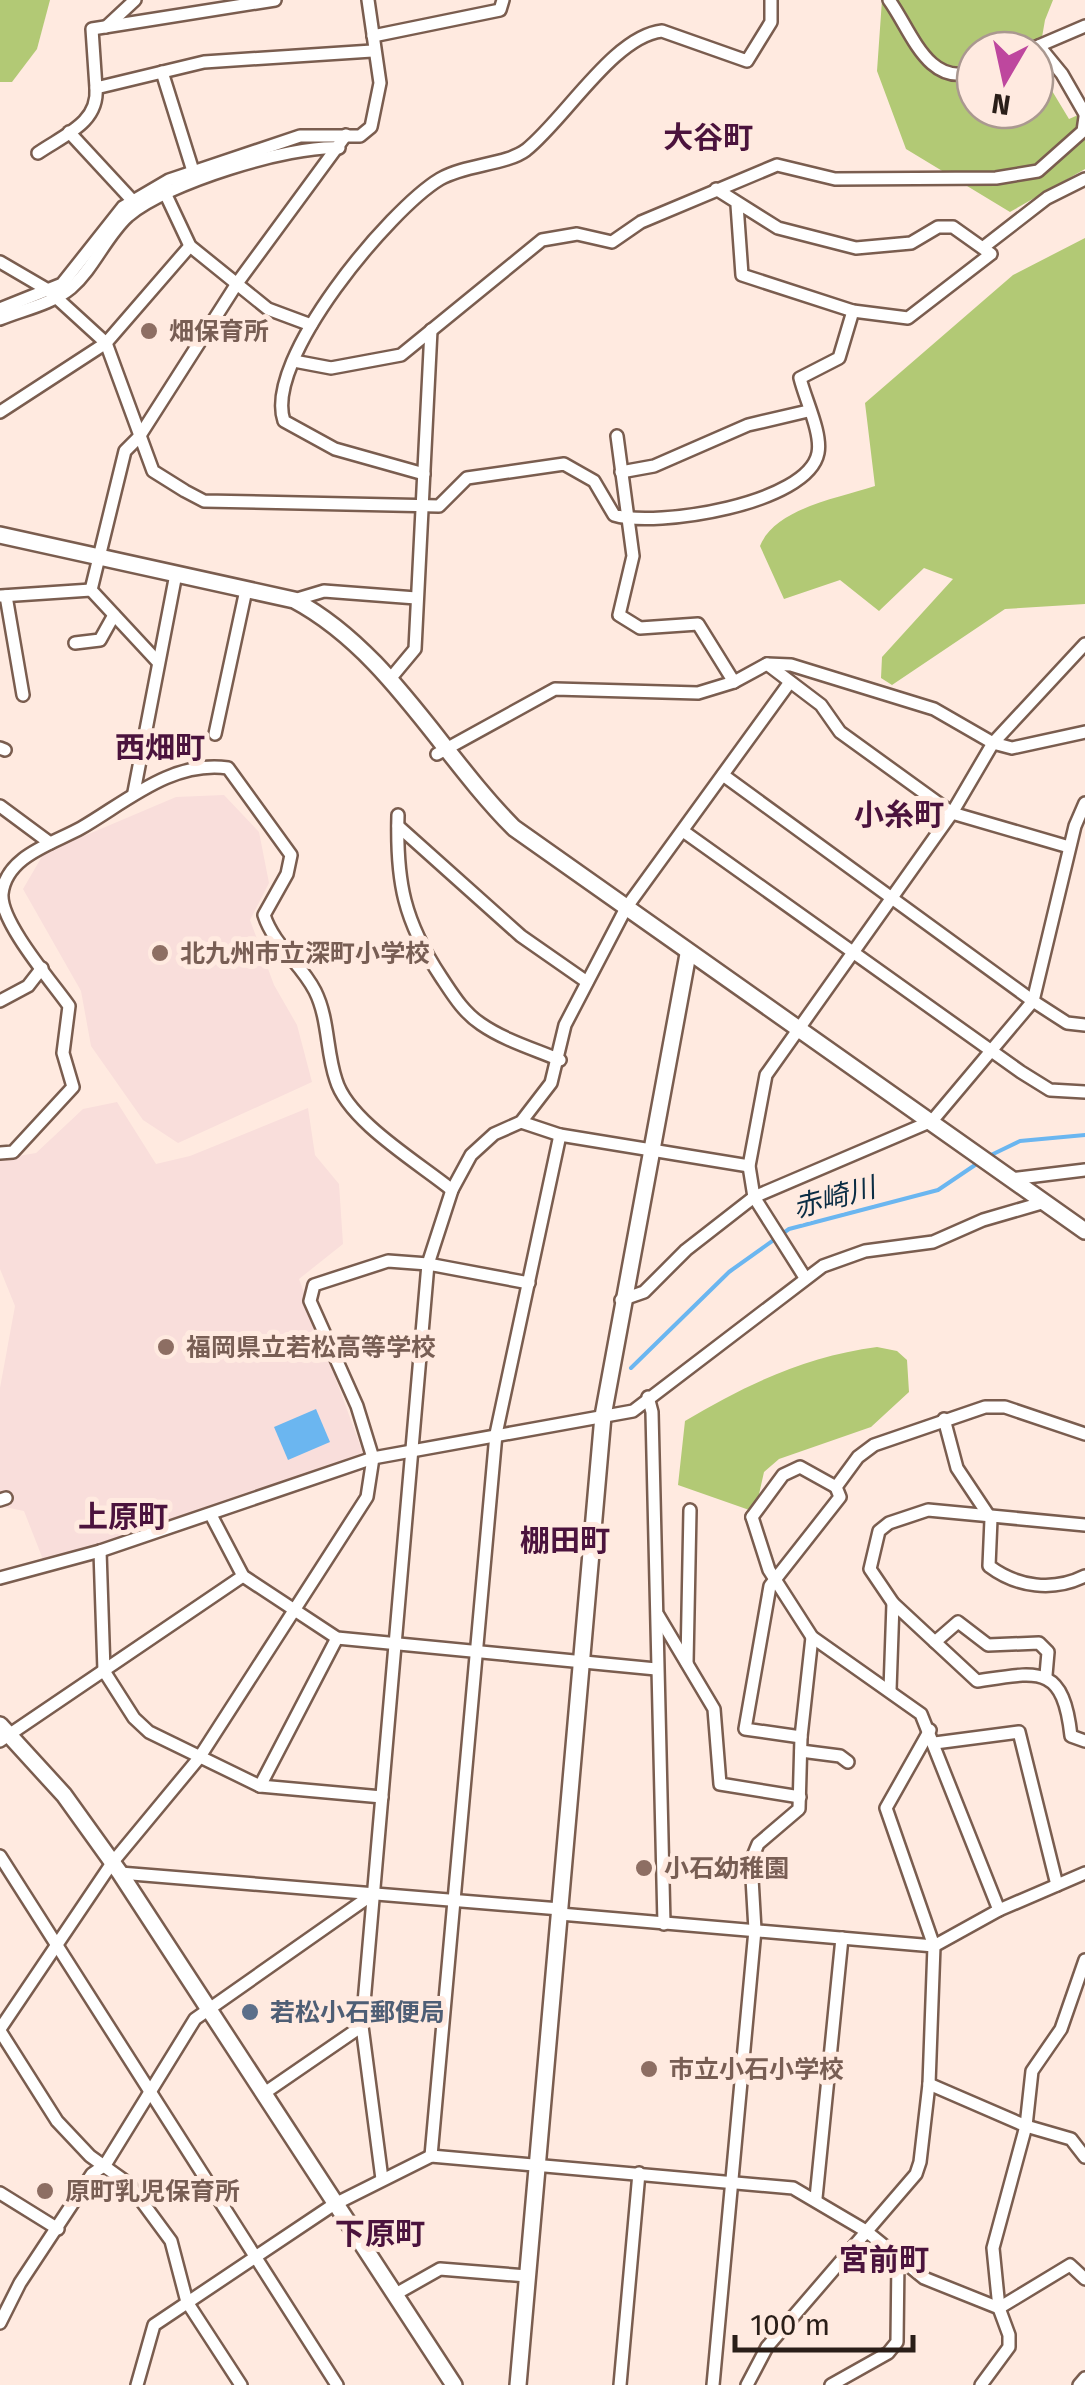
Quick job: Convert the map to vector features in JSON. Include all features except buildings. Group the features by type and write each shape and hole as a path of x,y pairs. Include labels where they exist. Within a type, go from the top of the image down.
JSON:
{"street":[{"path":"106,27 136,0"},
{"path":"38,153 92,116 98,106 92,29 275,0"},
{"path":"0,319 52,294 131,199 193,171 300,136 360,136 371,128 380,83 372,52 368,0"},
{"path":"373,36 500,10 503,0"},
{"path":"424,474 334,449 292,428 281,411 294,361 311,326 361,255 405,206 439,180 464,167 524,152 620,51 649,32 662,31 747,61 771,22 771,0"},
{"path":"889,0 920,50 942,73 955,74"},
{"path":"1055,39 1085,26"},
{"path":"96,88 204,62 372,52"},
{"path":"294,361 332,368 401,355 542,240 578,234 612,242 641,222 776,165 835,179 996,178 1038,171 1083,131 1085,116 1055,68"},
{"path":"162,72 193,171"},
{"path":"69,132 131,199"},
{"path":"91,590 125,450 140,437 238,282 346,136"},
{"path":"0,309 72,287 129,216 166,195 268,157 311,146 339,148"},
{"path":"985,246 1047,198 1085,178"},
{"path":"716,188 778,228 856,248 911,243 938,227 953,227 992,254 908,318 853,310 742,275 737,205"},
{"path":"166,195 190,246 268,309 311,326"},
{"path":"0,412 106,343 190,246"},
{"path":"0,262 52,294 106,343 153,471 204,501 439,506 467,478 564,464 594,481 614,515 627,519 686,518 779,492 816,460 819,448 800,378 839,358 853,310"},
{"path":"390,679 415,649 431,330"},
{"path":"621,472 654,466 748,425 808,411"},
{"path":"617,436 633,556 619,615 640,628 698,624 734,682"},
{"path":"0,535 294,600 314,611 390,679 442,751 514,828 1085,1231"},
{"path":"134,792 176,574"},
{"path":"23,695 3,596 91,590"},
{"path":"91,590 158,661"},
{"path":"215,734 246,590"},
{"path":"294,600 324,591 416,598"},
{"path":"75,643 100,640 114,615"},
{"path":"804,1276 754,1197 749,1166 766,1075 952,813 993,743 1085,644"},
{"path":"766,664 821,706 840,732 952,813 1069,847"},
{"path":"442,751 555,688 698,692 734,682 766,664 791,666 934,708 993,743 1012,748 1085,732"},
{"path":"382,2180 362,2026 428,1264 452,1190 471,1155 494,1134 521,1122 551,1083 560,1060 565,1025 626,908 790,682"},
{"path":"0,1154 12,1152 73,1087 62,1040 69,1006 4,922 2,892 8,873 134,792 205,765 228,768 291,855 288,874 264,915 271,936 312,985 323,1008 336,1084 362,1119 452,1190"},
{"path":"723,775 1033,1001 1067,1024 1085,1026"},
{"path":"621,1300 644,1292 686,1250 754,1197 932,1120 1033,1001 1069,847 1085,803"},
{"path":"0,806 50,843"},
{"path":"0,816 30,830"},
{"path":"560,1060 483,1026 462,1009 416,938 404,910 398,821 521,936 586,982"},
{"path":"682,832 1050,1090 1085,1092"},
{"path":"518,2385 603,1416 621,1300 688,954"},
{"path":"0,1001 28,986 42,968"},
{"path":"521,1122 560,1135 749,1166"},
{"path":"431,2156 496,1434 560,1135"},
{"path":"1012,1179 1085,1170"},
{"path":"0,1578 100,1551 373,1458 634,1411 804,1276 843,1256 933,1242 983,1220 1044,1202"},
{"path":"240,2385 187,2302 172,2241 129,2184 90,2156 57,2121 0,2030 54,1943 199,1758 298,1610 367,1497 373,1458 357,1406 310,1292 314,1285 388,1262 428,1264 528,1282"},
{"path":"648,1398 652,1412 664,1924"},
{"path":"836,1486 858,1457 874,1444 985,1407 1005,1407 1085,1434"},
{"path":"944,1420 957,1468 991,1519 989,1566 1011,1582 1066,1586 1085,1576"},
{"path":"848,1762 840,1756 745,1729 774,1577 803,1549 840,1497 836,1486 800,1467 783,1476 749,1517 774,1577 812,1637 922,1714 999,1910"},
{"path":"687,1667 690,1510"},
{"path":"1085,1526 928,1510 889,1522 879,1531 870,1569 893,1603 977,1681 1035,1672 1046,1675 1065,1699 1071,1736 1085,1742"},
{"path":"211,1515 243,1576 338,1638 656,1668"},
{"path":"100,1551 104,1671 134,1718 149,1732 260,1786 382,1796"},
{"path":"243,1576 4,1734 64,1795 116,1868 454,2385"},
{"path":"890,1690 893,1603"},
{"path":"656,1611 714,1708 720,1784 800,1796"},
{"path":"935,1642 958,1622 988,1646 1040,1643 1048,1652 1046,1675"},
{"path":"712,2385 755,1930 751,1861 758,1844 793,1819 800,1796 812,1637"},
{"path":"260,1786 338,1638"},
{"path":"748,2385 767,2347 916,2174 928,2084 934,1946 886,1808 930,1730"},
{"path":"936,1743 1018,1732 1057,1885"},
{"path":"0,1856 337,2385"},
{"path":"116,1868 664,1924 934,1946 999,1910 1085,1873"},
{"path":"0,2322 20,2283 92,2174 106,2166 148,2091 196,2019 373,1894"},
{"path":"816,2198 842,1938"},
{"path":"981,2385 1009,2347 999,2308 994,2248 1026,2126 1032,2071 1062,2029 1085,1960"},
{"path":"263,2094 362,2026"},
{"path":"928,2084 1026,2126 1071,2139 1085,2157"},
{"path":"137,2385 154,2325 333,2205 431,2156 793,2188 866,2230 924,2278 999,2308"},
{"path":"620,2385 639,2173"},
{"path":"0,2193 58,2228"},
{"path":"832,2385 888,2353 897,2342 898,2258"},
{"path":"999,2308 1070,2265 1085,2279"},
{"path":"394,2296 440,2269 528,2276"},
{"path":"1079,2385 1085,2378"}],"shaded area":[{"name":"北九州市立深町小学校","path":"224,795 259,832 269,883 250,920 274,985 297,1025 312,1082 178,1143 143,1120 91,1046 81,991 23,889 44,853 176,797"},
{"name":"福岡県立若松高等学校","path":"117,1102 156,1164 190,1156 308,1108 315,1155 339,1184 343,1244 299,1279 363,1453 44,1562 24,1511 0,1506 0,1388 15,1306 0,1269 0,1159 36,1153 83,1109"}],"green space":[{"path":"0,0 50,0 37,49 12,82 0,82"},
{"path":"882,0 1053,0 1043,30 955,30 955,130 1055,130 1055,96 1069,119 1085,112 1085,169 1010,212 906,149 877,71"},
{"path":"1085,238 1085,604 1005,609 892,685 881,678 882,657 953,579 924,568 879,611 840,580 784,599 760,546 779,522 793,513 875,486 865,403 1013,275"},
{"path":"877,1347 897,1351 907,1360 909,1392 871,1427 779,1459 764,1472 755,1512 678,1485 685,1421 777,1374 826,1357"}],"water":[{"path":"316,1409 330,1442 288,1460 274,1427"}],"waterway":[{"name":"赤崎川","path":"989,1156 1020,1141 1085,1135"},
{"name":"赤崎川","path":"631,1368 729,1272 789,1229 938,1190 981,1161"}],"place":[{"name":"畑保育所","path":"149,331"},
{"name":"北九州市立深町小学校","path":"160,953"},
{"name":"福岡県立若松高等学校","path":"166,1347"},
{"name":"小石幼稚園","path":"644,1868"},
{"name":"若松小石郵便局","path":"250,2012"},
{"name":"市立小石小学校","path":"649,2069"},
{"name":"原町乳児保育所","path":"45,2191"}],"district":[{"name":"大谷町","path":"708,138"},
{"name":"西畑町","path":"160,748"},
{"name":"小糸町","path":"899,815"},
{"name":"上原町","path":"123,1517"},
{"name":"棚田町","path":"565,1541"},
{"name":"下原町","path":"380,2234"},
{"name":"宮前町","path":"884,2260"}]}
